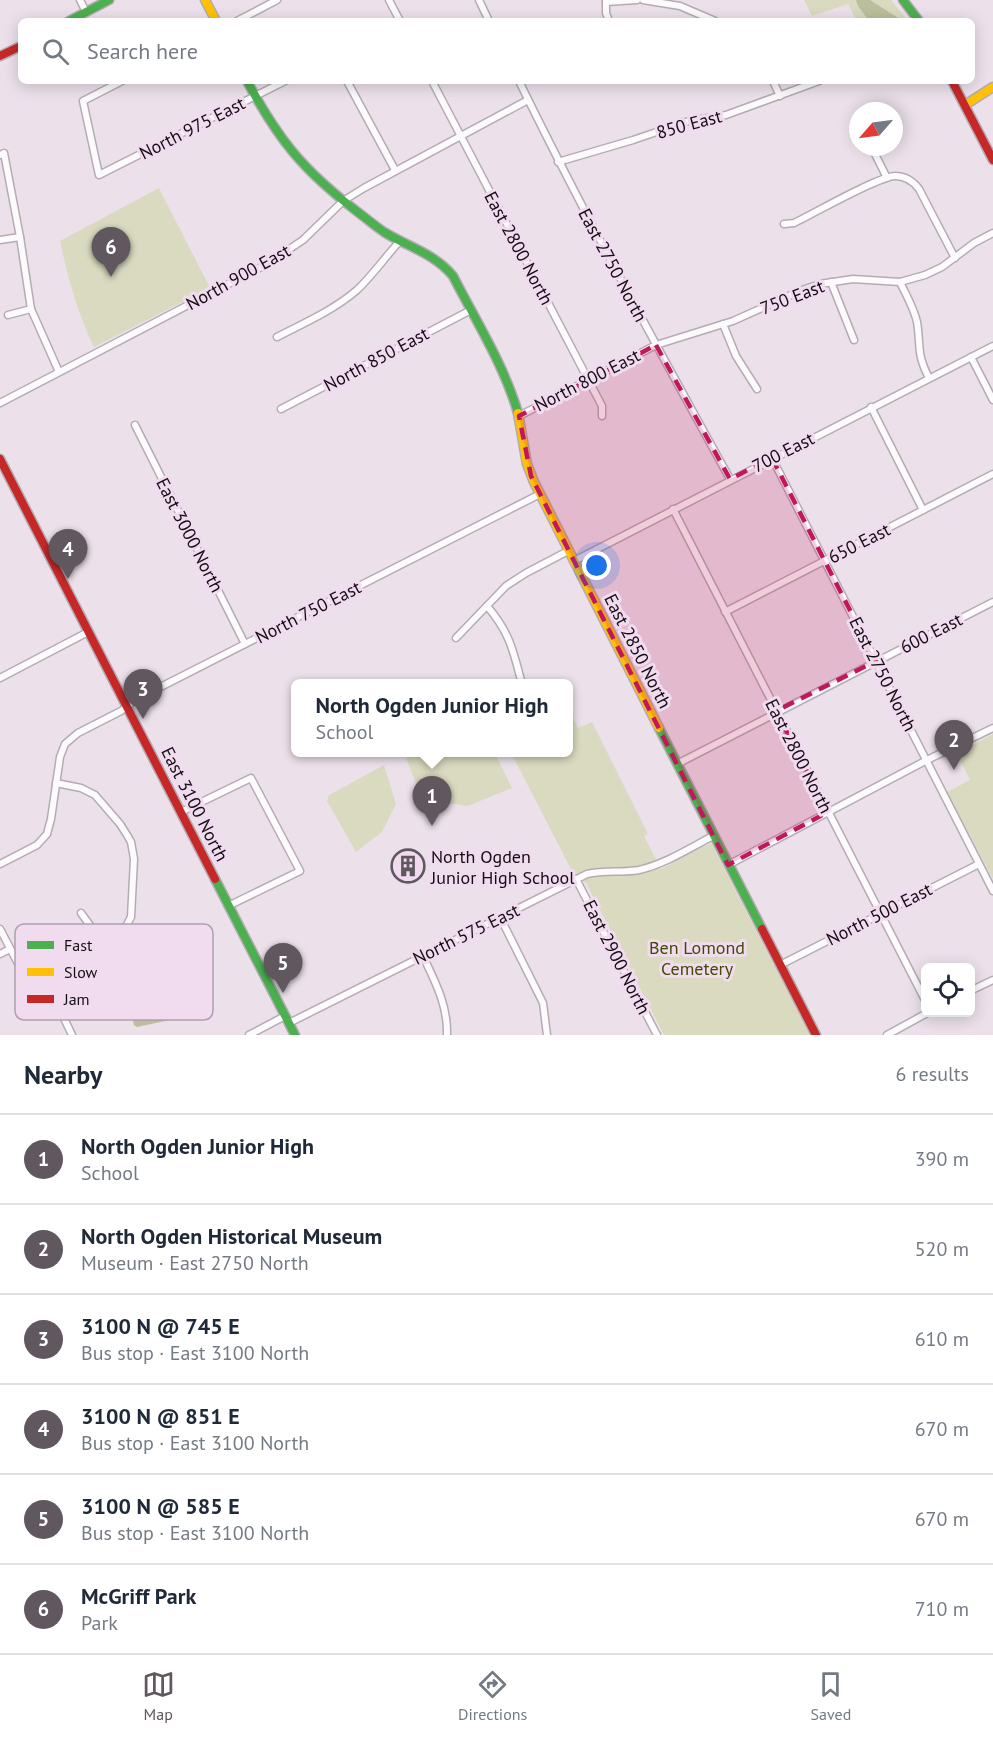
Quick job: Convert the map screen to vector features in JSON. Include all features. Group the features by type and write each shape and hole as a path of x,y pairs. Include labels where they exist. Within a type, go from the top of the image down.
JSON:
{"street":[{"path":"80,0 86,12"},
{"path":"75,18 109,0"},
{"path":"205,0 214,18"},
{"path":"243,18 277,0"},
{"path":"389,0 398,18"},
{"path":"479,0 488,18"},
{"path":"608,18 606,1 637,0"},
{"path":"643,0 680,6 708,18"},
{"path":"903,0 917,18"},
{"path":"0,56 18,47"},
{"name":"North 975 East","path":"116,84 83,101 99,175 279,84"},
{"name":"East 2850 North","path":"249,84 276,134 311,175 378,228 400,241 425,251 444,264 453,276 504,374 519,416 529,470 540,494 816,1035"},
{"path":"349,84 395,170"},
{"name":"East 2800 North","path":"434,84 602,406 602,416"},
{"name":"East 2750 North","path":"520,84 558,162 730,479"},
{"path":"774,84 780,96"},
{"name":"850 East","path":"558,162 689,121 726,115 811,84"},
{"path":"954,84 993,160"},
{"path":"965,105 993,87"},
{"name":"North 900 East","path":"0,403 267,264 303,240 343,201 395,170 528,100"},
{"path":"2,154 20,237 31,309 59,372"},
{"path":"876,156 887,178"},
{"path":"784,224 794,223 887,178 902,176 912,181 919,189 955,258"},
{"name":"750 East","path":"656,345 723,324 805,289 831,282 853,279 900,282 925,275 993,233"},
{"path":"0,240 20,237"},
{"path":"277,337 329,309 355,291 373,274 400,241"},
{"path":"831,282 854,340"},
{"path":"900,282 917,322 918,350 929,378"},
{"path":"8,315 31,309"},
{"name":"North 850 East","path":"281,409 471,310"},
{"path":"723,324 736,356 757,389"},
{"name":"North 800 East","path":"519,416 656,345"},
{"name":"700 East","path":"574,561 993,346"},
{"path":"971,357 993,400"},
{"path":"871,407 923,510"},
{"name":"East 3000 North","path":"135,425 245,644"},
{"name":"East 2750 North","path":"772,458 993,891"},
{"name":"East 3100 North","path":"0,459 295,1035"},
{"name":"650 East","path":"725,612 993,474"},
{"name":"North 750 East","path":"56,783 62,750 78,733 245,644 540,494"},
{"name":"East 2800 North","path":"673,509 921,992"},
{"path":"456,638 506,586 568,551"},
{"name":"600 East","path":"677,764 776,711 993,602"},
{"path":"487,606 508,635 521,679"},
{"path":"0,678 88,632"},
{"path":"728,865 927,760 993,728"},
{"path":"181,812 251,778 300,871 228,906"},
{"path":"0,864 37,845 47,834 56,783 81,788 95,795 120,824 133,849 131,917 127,924"},
{"name":"North 575 East","path":"249,1035 423,956 576,879 595,872 608,870 629,872 646,868 713,836"},
{"name":"North 500 East","path":"780,965 979,864"},
{"name":"East 2900 North","path":"576,879 657,1035"},
{"path":"81,913 89,924"},
{"path":"501,917 543,1003 547,1035"},
{"path":"0,929 15,958"},
{"path":"0,954 10,948"},
{"path":"423,956 440,990 447,1023 447,1035"},
{"path":"975,989 993,980"},
{"path":"887,1035 921,1016"},
{"path":"65,1020 72,1035"}],"highlighted area":[{"path":"656,345 730,479 772,458 876,661 776,711 828,812 728,865 531,476 519,416"}],"green space":[{"path":"804,0 891,0 906,18 855,18 848,4 812,16"},
{"path":"159,188 210,288 94,347 74,295 60,241"},
{"name":"Ben Lomond Cemetery","path":"573,718 578,728 592,722 648,834 644,836 661,869 711,843 810,1035 664,1035 586,883 573,873 513,757 573,757"},
{"path":"993,734 993,879 947,792 970,780 957,753"},
{"path":"406,757 497,757 512,788 468,806 438,802 417,786"},
{"path":"384,765 396,804 382,832 356,852 327,801 329,795"}],"shaded area":[{"path":"856,0 870,0 898,18 867,18"},
{"path":"133,1020 170,1020 137,1027"}],"traffic: fast":[{"path":"75,18 109,0"},
{"path":"903,0 917,18"},
{"path":"249,84 270,121 308,169 381,230 429,256 453,276 497,360 518,413"},
{"path":"659,728 762,929"},
{"path":"215,879 295,1035"}],"traffic: slow":[{"path":"205,0 214,18"},
{"path":"965,105 993,87"},
{"path":"518,413 527,464 534,482 659,728"}],"traffic: jam":[{"path":"0,56 18,47"},
{"path":"954,84 993,160"},
{"path":"0,459 215,879"},
{"path":"762,929 816,1035"}],"place":[{"name":"McGriff Park","path":"111,277"},
{"name":"3100 N @ 851 E","path":"68,579"},
{"name":"3100 N @ 745 E","path":"143,719"},
{"name":"North Ogden Historical Museum","path":"954,770"},
{"name":"North Ogden Junior High","path":"432,826"},
{"name":"North Ogden Junior High School","path":"408,866"},
{"name":"3100 N @ 585 E","path":"283,993"}]}
